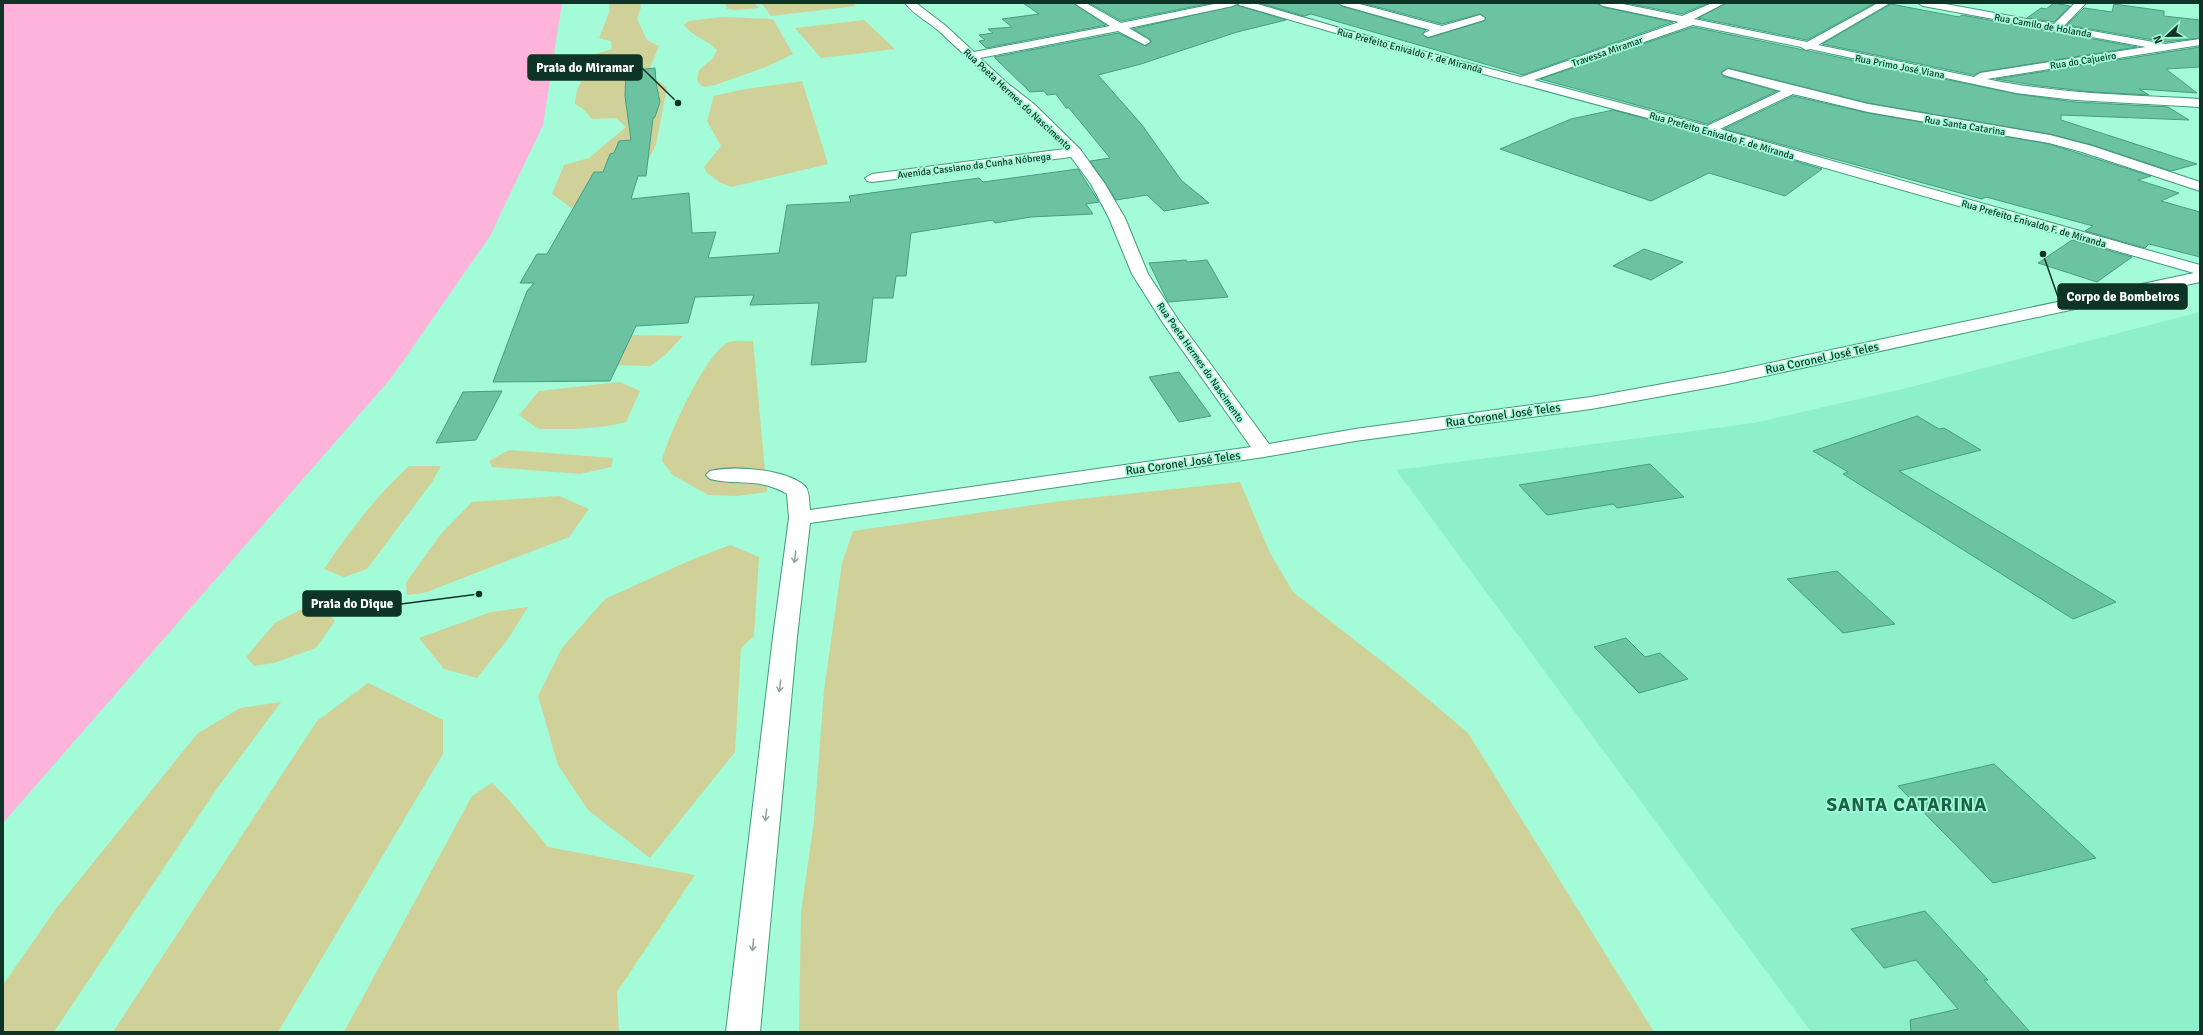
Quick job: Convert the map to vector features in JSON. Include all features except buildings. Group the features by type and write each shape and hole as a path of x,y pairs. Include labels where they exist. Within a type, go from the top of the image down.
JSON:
{"street":[{"name":"Rua Poeta Hermes do Nascimento","path":"910,3 942,28 1003,86 1030,107 1075,152 1098,184 1117,218 1140,274 1172,323 1264,451"},
{"path":"1079,3 1145,42"},
{"path":"972,56 1120,28 1233,3"},
{"name":"Rua Prefeito Enivaldo F. de Miranda","path":"1243,3 1391,46 1708,130 2200,270"},
{"path":"1345,3 1443,30"},
{"name":"Rua Primo José Viana","path":"1603,3 1806,47 2016,89 2075,96 2200,103"},
{"name":"Travessa Miramar","path":"1523,80 1687,21 1720,3"},
{"path":"1806,47 1885,3"},
{"name":"Rua Camilo de Holanda","path":"1923,3 2163,47"},
{"path":"2057,27 2081,3"},
{"path":"1391,46 1480,18"},
{"name":"Rua do Cajueiro","path":"1966,79 2200,42"},
{"name":"Rua Santa Catarina","path":"1728,73 1868,108 2050,139 2087,149 2200,187"},
{"path":"1708,130 1792,90"},
{"name":"Avenida Cassiano da Cunha Nóbrega","path":"872,178 1075,152"},
{"name":"Rua Coronel José Teles","path":"800,518 1264,451 1355,435 1591,403 1708,382 2200,277"},
{"path":"717,475 757,475 782,481 797,492 800,518 785,637 743,1032"}],"shaded area":[{"path":"3,3 562,3 543,125 490,236 392,377 3,823"},
{"path":"609,3 640,3 641,7 637,19 647,40 659,46 650,68 650,76 667,87 656,145 644,168 573,209 552,194 564,165 589,158 626,127 616,118 592,119 582,108 575,104 576,95 581,82 589,75 611,66 612,61 598,59 596,54 612,49 611,41 599,38 610,10"},
{"path":"725,3 755,3 759,8 736,10 727,9"},
{"path":"761,3 853,3 856,6 771,16"},
{"path":"723,17 773,19 793,54 766,67 715,85 703,87 697,81 699,70 713,58 717,50 684,25 688,21"},
{"path":"864,20 895,49 821,58 795,28"},
{"path":"802,81 828,164 731,187 719,182 707,173 704,167 721,146 707,121 714,96 740,90"},
{"path":"2200,312 2200,1032 1811,1032 1396,470 1754,423 1907,388"},
{"path":"587,334 683,336 665,355 650,366 583,364"},
{"path":"753,341 767,492 736,496 708,495 673,475 662,461 672,433 689,396 699,377 710,361 720,349 729,342"},
{"path":"620,382 640,391 626,422 608,426 577,429 538,429 519,415 539,391"},
{"path":"509,450 613,458 611,467 580,474 492,467 489,461"},
{"path":"409,466 441,466 432,482 367,569 344,577 324,569 364,515 385,490"},
{"path":"1240,482 1270,553 1293,592 1402,677 1468,733 1654,1032 799,1032 801,912 814,821 824,691 842,563 853,531 1061,501"},
{"path":"559,496 589,509 569,537 424,593 407,595 406,583 440,535 472,502"},
{"path":"730,545 759,557 754,636 741,648 735,752 650,858 588,810 558,765 538,696 562,648 605,599 691,560"},
{"path":"317,601 335,621 316,648 274,663 254,666 246,657 275,623"},
{"path":"528,607 508,639 477,678 444,669 419,638 491,612"},
{"path":"368,683 443,720 443,754 278,1032 113,1032 317,721"},
{"path":"281,702 218,787 54,1032 3,1032 3,985 55,910 197,734 240,708"},
{"path":"492,783 509,800 548,847 695,875 617,992 619,1032 344,1032 472,796"}],"place":[{"name":"Praia do Miramar","path":"678,103"},
{"name":"Corpo de Bombeiros","path":"2043,254"},
{"name":"Praia do Dique","path":"479,594"}],"district":[{"name":"SANTA CATARINA","path":"1907,804"}]}
